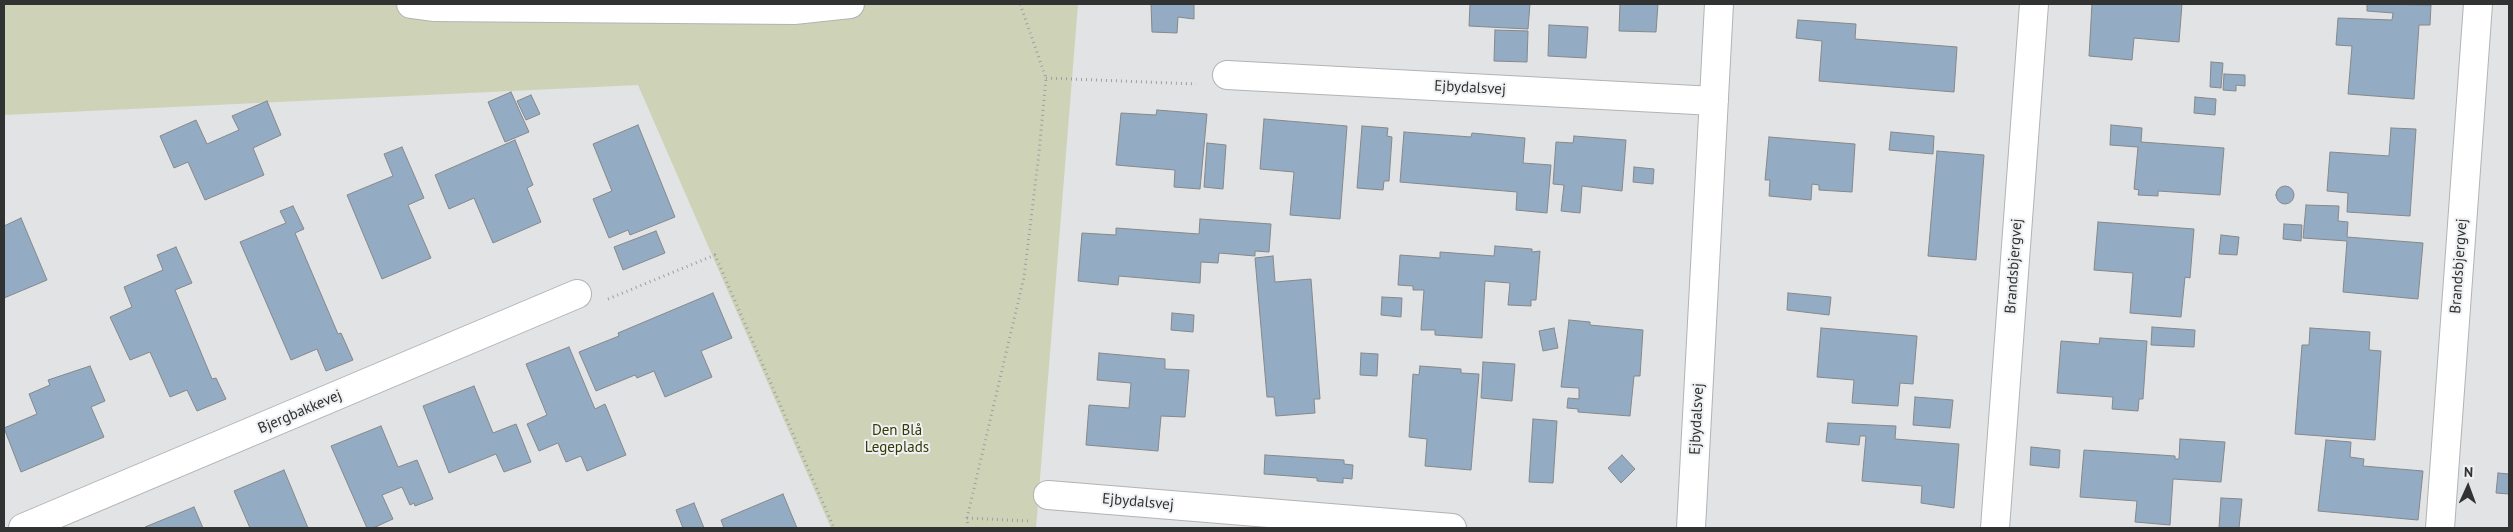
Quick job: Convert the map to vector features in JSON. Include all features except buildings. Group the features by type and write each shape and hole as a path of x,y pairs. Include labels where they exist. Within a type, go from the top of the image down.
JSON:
{"street":[{"path":"411,4 433,7 794,10 850,4"},
{"name":"Ejbydalsvej","path":"1691,528 1719,4"},
{"name":"Brandsbjergvej","path":"1995,528 2034,4"},
{"name":"Brandsbjergvej","path":"2440,528 2478,4"},
{"name":"Ejbydalsvej","path":"1227,75 1714,101"},
{"name":"Bjergbakkevej","path":"23,528 577,294"},
{"name":"Ejbydalsvej","path":"1048,495 1228,519 1452,528"}],"path":[{"path":"968,528 967,518 1024,277 1046,78 1020,4"},
{"path":"1046,78 1211,85 1227,75"},
{"path":"577,294 583,309 715,255 834,528"},
{"path":"967,518 1040,521 1048,495"}],"green space":[{"name":"Den Blå Legeplads","path":"4,4 1078,4 1036,528 831,528 638,85 4,115"}]}
